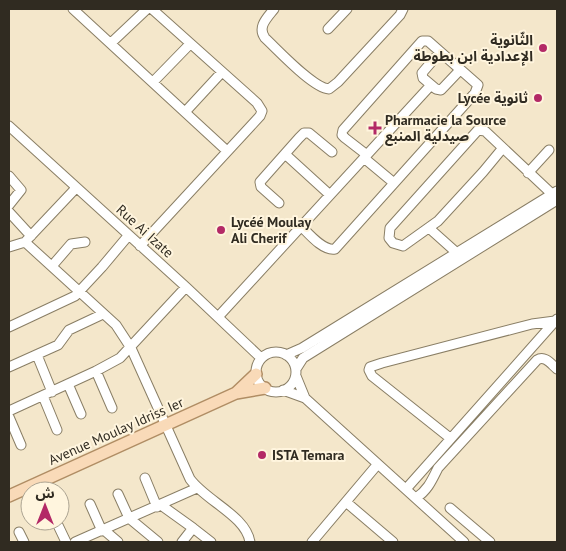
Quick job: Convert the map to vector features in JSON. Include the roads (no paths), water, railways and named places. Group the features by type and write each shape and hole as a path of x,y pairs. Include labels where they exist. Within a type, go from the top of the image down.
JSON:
{"main road":[{"path":"236,393 256,374"},
{"path":"236,393 265,388"},
{"name":"Avenue Moulay Idriss Ier","path":"9,496 236,393"}],"street":[{"path":"73,9 186,111 227,151"},
{"path":"111,43 147,9"},
{"path":"140,246 260,116 262,111 257,103 152,9"},
{"path":"274,9 262,26 262,34 312,81 322,88 329,89 363,56 400,15 403,9"},
{"path":"328,29 347,9"},
{"path":"301,226 326,248 332,250 335,248 394,183 477,91 477,84 428,41 422,40 343,130 342,135 394,183"},
{"path":"153,82 190,44"},
{"path":"440,52 422,73 423,78 438,90 442,90 460,70"},
{"path":"186,111 222,72"},
{"path":"218,317 431,85"},
{"name":"Rue Ai Izate","path":"9,126 262,358"},
{"path":"502,149 438,221 420,232 403,246 396,245 389,238 390,228 476,131 483,130 528,173 555,195"},
{"path":"279,203 260,184 299,138 307,132 312,134 332,152"},
{"path":"528,173 549,150"},
{"path":"285,154 330,195"},
{"path":"9,176 21,190 9,205"},
{"path":"9,247 28,239 76,188"},
{"path":"286,355 302,348 555,195"},
{"path":"283,390 293,382 303,358 555,195"},
{"path":"9,212 28,239 52,266 120,330 131,348 190,479 197,488 241,523 249,534 250,542"},
{"path":"429,228 458,253"},
{"path":"9,328 69,300 79,292 128,236"},
{"path":"52,266 71,244 85,242"},
{"path":"9,411 44,396 120,358 186,287"},
{"path":"9,367 58,345 71,328 103,314"},
{"path":"450,438 372,376 369,372 370,367 556,320"},
{"path":"406,489 556,320"},
{"path":"305,398 294,364 286,355 274,352 262,358 256,369 256,374 258,380 265,388 271,391 283,390 305,398 464,542"},
{"path":"37,355 52,392"},
{"path":"416,498 429,487 438,468 537,360 544,359 557,369"},
{"path":"96,371 112,408"},
{"path":"68,384 81,414"},
{"path":"44,396 57,430"},
{"path":"9,417 21,445"},
{"path":"317,541 346,502 378,465"},
{"path":"145,478 159,506 193,528 210,542"},
{"path":"75,542 197,488"},
{"path":"118,494 129,518 158,542"},
{"path":"346,502 393,542"},
{"path":"90,504 103,530 118,542"},
{"path":"450,508 490,542"},
{"path":"453,532 465,521"},
{"path":"182,542 193,528"},
{"path":"19,532 24,542"}],"place":[{"name":"الثّانوية الإعدادية ابن بطوطة","path":"543,48"},
{"name":"Lycée ثانوية","path":"538,98"},
{"name":"Pharmacie la Source صيدلية المنبع","path":"375,128"},
{"name":"Lycéé Moulay Ali Cherif","path":"221,230"},
{"name":"ISTA Temara","path":"262,455"}]}
